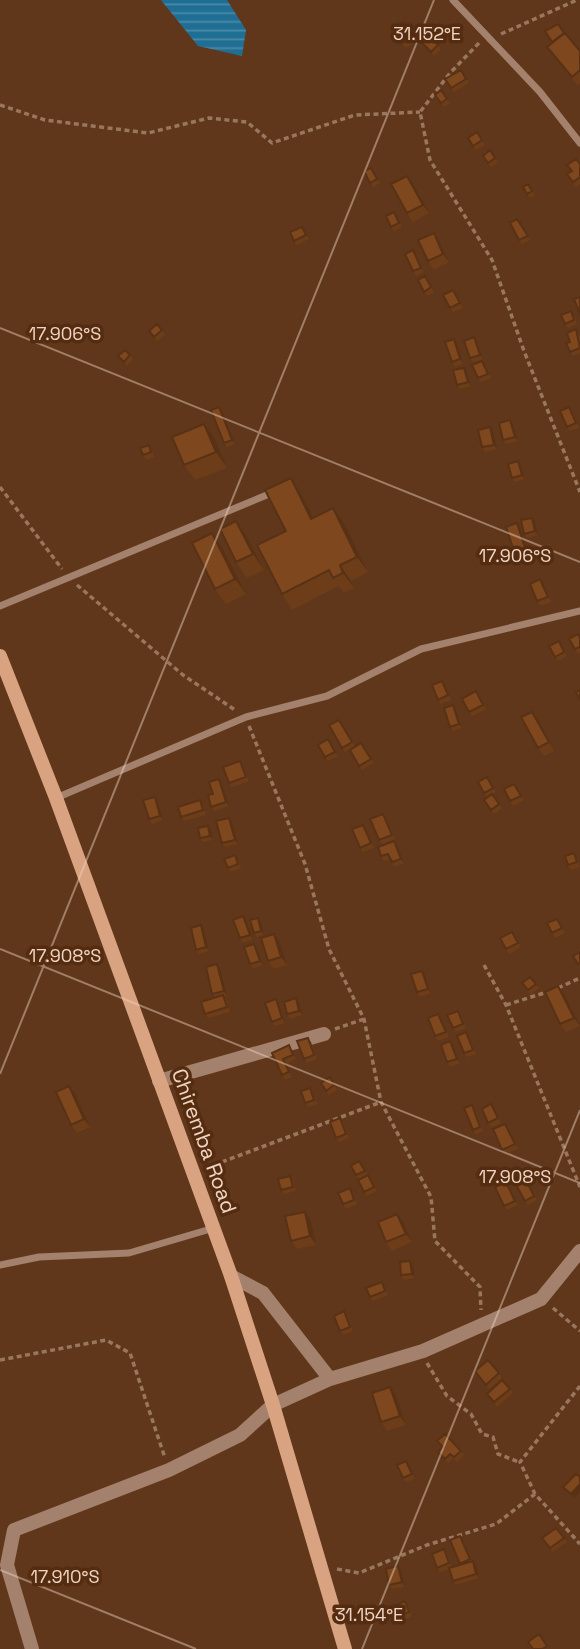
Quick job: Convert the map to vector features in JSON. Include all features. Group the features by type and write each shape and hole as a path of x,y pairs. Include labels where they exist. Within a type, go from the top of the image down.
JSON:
{"main road":[{"name":"Chiremba Road","path":"0,656 56,798 231,1276 273,1405 345,1649"}],"street":[{"path":"159,1081 324,1034"},
{"path":"32,1649 7,1565 14,1530 169,1470 240,1435 273,1405 330,1380 423,1351 541,1299 580,1251"},
{"path":"231,1276 263,1293 330,1380"}],"lane":[{"path":"453,0 540,93 580,143"},
{"path":"0,606 285,487"},
{"path":"56,798 246,718 327,696 421,649 580,611"},
{"path":"0,1265 39,1257 129,1252 214,1228"}],"path":[{"path":"0,105 45,120 148,133 209,118 247,122 272,143 355,115 420,112 430,160 492,260 524,351 580,492"},
{"path":"0,487 70,579 183,675 246,718 305,864 329,949 364,1019 381,1102 431,1196 435,1241 480,1287 481,1326"},
{"path":"484,965 506,1005 580,1187"},
{"path":"506,1005 535,998 580,978"},
{"path":"324,1034 364,1019"},
{"path":"194,1173 381,1102"},
{"path":"541,1299 580,1331"},
{"path":"0,1360 106,1340 130,1353 169,1470"},
{"path":"423,1351 431,1374 447,1396 471,1413 482,1434 493,1437 498,1454 520,1462 535,1494 580,1544"},
{"path":"520,1462 580,1386"},
{"path":"320,1565 359,1573 427,1545 496,1524 535,1494"}],"water":[{"path":"161,0 227,0 246,30 242,56 198,46"}],"building":[{"path":"405,22 412,39 402,43 395,26"},
{"path":"558,24 564,33 552,42 545,31"},
{"path":"425,30 438,45 431,52 417,37"},
{"path":"565,33 580,51 580,70 572,77 547,47"},
{"path":"461,70 466,79 451,88 445,79"},
{"path":"441,90 447,99 441,103 435,95"},
{"path":"477,132 482,140 473,146 468,138"},
{"path":"490,150 495,158 488,163 483,156"},
{"path":"576,159 580,164 580,177 573,182 567,174 572,171 567,165"},
{"path":"371,168 377,179 370,183 364,171"},
{"path":"407,176 423,205 407,213 391,184"},
{"path":"528,184 532,191 527,194 523,187"},
{"path":"394,212 399,223 391,227 386,216"},
{"path":"517,219 528,236 519,240 510,223"},
{"path":"302,227 306,235 294,241 290,232"},
{"path":"434,233 443,254 428,261 418,240"},
{"path":"413,250 421,268 413,271 405,254"},
{"path":"425,276 431,287 424,292 418,280"},
{"path":"453,290 460,303 450,308 443,295"},
{"path":"580,297 580,314 574,299"},
{"path":"571,311 574,320 565,324 561,315"},
{"path":"157,324 162,330 154,337 149,331"},
{"path":"576,329 580,348 570,352 566,343 570,342 567,333"},
{"path":"474,337 480,355 470,358 464,341"},
{"path":"454,339 460,359 452,362 445,342"},
{"path":"125,350 130,355 124,362 118,356"},
{"path":"482,361 488,374 478,378 472,365"},
{"path":"464,368 468,382 457,385 453,370"},
{"path":"219,407 232,440 224,443 211,410"},
{"path":"569,407 576,423 567,427 560,411"},
{"path":"510,420 515,437 503,440 499,423"},
{"path":"204,424 216,452 184,465 172,437"},
{"path":"490,427 494,445 482,447 478,430"},
{"path":"149,445 151,452 143,455 140,448"},
{"path":"518,461 522,475 512,478 508,464"},
{"path":"291,478 311,519 333,508 357,557 340,565 343,573 333,578 329,570 282,594 257,545 286,531 265,490"},
{"path":"532,518 535,531 524,534 521,520"},
{"path":"236,521 253,554 236,562 220,529"},
{"path":"517,523 525,548 514,551 506,527"},
{"path":"212,533 235,579 215,589 192,543"},
{"path":"540,579 548,597 537,601 530,584"},
{"path":"578,634 580,647 575,649 569,639"},
{"path":"559,641 564,652 555,657 549,646"},
{"path":"442,681 448,695 438,700 432,685"},
{"path":"476,691 483,705 469,712 462,699"},
{"path":"453,705 459,724 450,727 444,708"},
{"path":"532,712 549,742 538,748 521,717"},
{"path":"339,720 352,742 342,748 329,725"},
{"path":"328,739 335,752 325,757 318,745"},
{"path":"361,743 371,759 359,766 350,750"},
{"path":"240,761 246,777 229,783 223,767"},
{"path":"487,777 493,788 484,793 478,782"},
{"path":"219,779 226,802 211,807 208,795 213,794 209,782"},
{"path":"514,784 521,796 510,801 504,789"},
{"path":"492,794 499,804 491,810 484,800"},
{"path":"155,797 160,816 149,819 143,800"},
{"path":"200,800 203,810 181,817 178,807"},
{"path":"383,814 392,835 379,840 370,819"},
{"path":"229,818 235,840 222,843 216,821"},
{"path":"363,825 371,843 360,848 352,829"},
{"path":"208,826 210,836 200,838 198,828"},
{"path":"394,841 401,859 392,862 388,854 381,856 378,847"},
{"path":"574,853 577,862 568,865 565,856"},
{"path":"235,855 238,864 228,868 224,859"},
{"path":"243,916 250,935 240,938 233,920"},
{"path":"258,918 261,931 254,933 250,920"},
{"path":"557,919 562,928 552,933 547,923"},
{"path":"201,925 206,947 196,950 191,928"},
{"path":"512,932 518,943 506,949 500,938"},
{"path":"274,934 281,957 268,961 261,938"},
{"path":"254,944 260,961 250,964 244,947"},
{"path":"580,952 580,963 578,964 573,956"},
{"path":"217,964 224,991 212,994 206,967"},
{"path":"422,971 428,989 417,992 411,974"},
{"path":"530,977 536,984 528,990 522,983"},
{"path":"558,986 574,1018 560,1024 545,992"},
{"path":"223,995 227,1007 205,1014 201,1002"},
{"path":"296,998 299,1011 287,1014 284,1002"},
{"path":"276,999 282,1018 272,1022 265,1003"},
{"path":"458,1011 463,1024 453,1028 447,1015"},
{"path":"438,1014 446,1032 435,1036 428,1018"},
{"path":"466,1032 473,1050 464,1053 457,1036"},
{"path":"308,1038 314,1055 304,1059 297,1041"},
{"path":"450,1041 457,1059 447,1062 441,1045"},
{"path":"289,1045 293,1055 283,1059 289,1072 282,1075 272,1053"},
{"path":"330,1077 334,1085 326,1091 321,1083"},
{"path":"69,1086 84,1119 71,1125 56,1092"},
{"path":"310,1088 314,1100 305,1103 301,1091"},
{"path":"491,1104 498,1118 488,1123 482,1109"},
{"path":"472,1105 480,1127 473,1130 464,1108"},
{"path":"340,1118 346,1134 336,1138 330,1122"},
{"path":"505,1124 515,1144 502,1150 493,1129"},
{"path":"359,1161 365,1171 356,1175 351,1166"},
{"path":"368,1175 374,1187 364,1192 358,1180"},
{"path":"290,1176 293,1187 281,1190 278,1179"},
{"path":"525,1178 534,1196 525,1201 515,1183"},
{"path":"506,1182 515,1201 504,1206 495,1187"},
{"path":"350,1188 354,1200 343,1204 338,1193"},
{"path":"305,1212 310,1236 291,1241 285,1216"},
{"path":"397,1214 406,1234 386,1242 378,1222"},
{"path":"410,1261 412,1274 401,1275 400,1262"},
{"path":"382,1282 385,1291 370,1297 366,1288"},
{"path":"344,1311 350,1327 340,1331 334,1316"},
{"path":"488,1360 499,1373 486,1385 475,1371"},
{"path":"502,1380 510,1389 494,1402 487,1394"},
{"path":"390,1387 400,1416 381,1422 372,1393"},
{"path":"445,1434 461,1451 454,1457 450,1454 445,1459 438,1452 443,1447 437,1441"},
{"path":"406,1461 412,1474 403,1478 397,1465"},
{"path":"576,1474 580,1477 580,1484 571,1494 563,1487"},
{"path":"556,1528 564,1538 550,1548 542,1538"},
{"path":"460,1536 470,1559 460,1564 450,1540"},
{"path":"444,1549 449,1563 437,1568 432,1554"},
{"path":"473,1561 476,1574 453,1581 449,1568"},
{"path":"398,1566 402,1582 389,1585 386,1569"},
{"path":"405,1601 409,1612 401,1615 396,1605"},
{"path":"539,1634 547,1646 533,1649 528,1642"}]}
